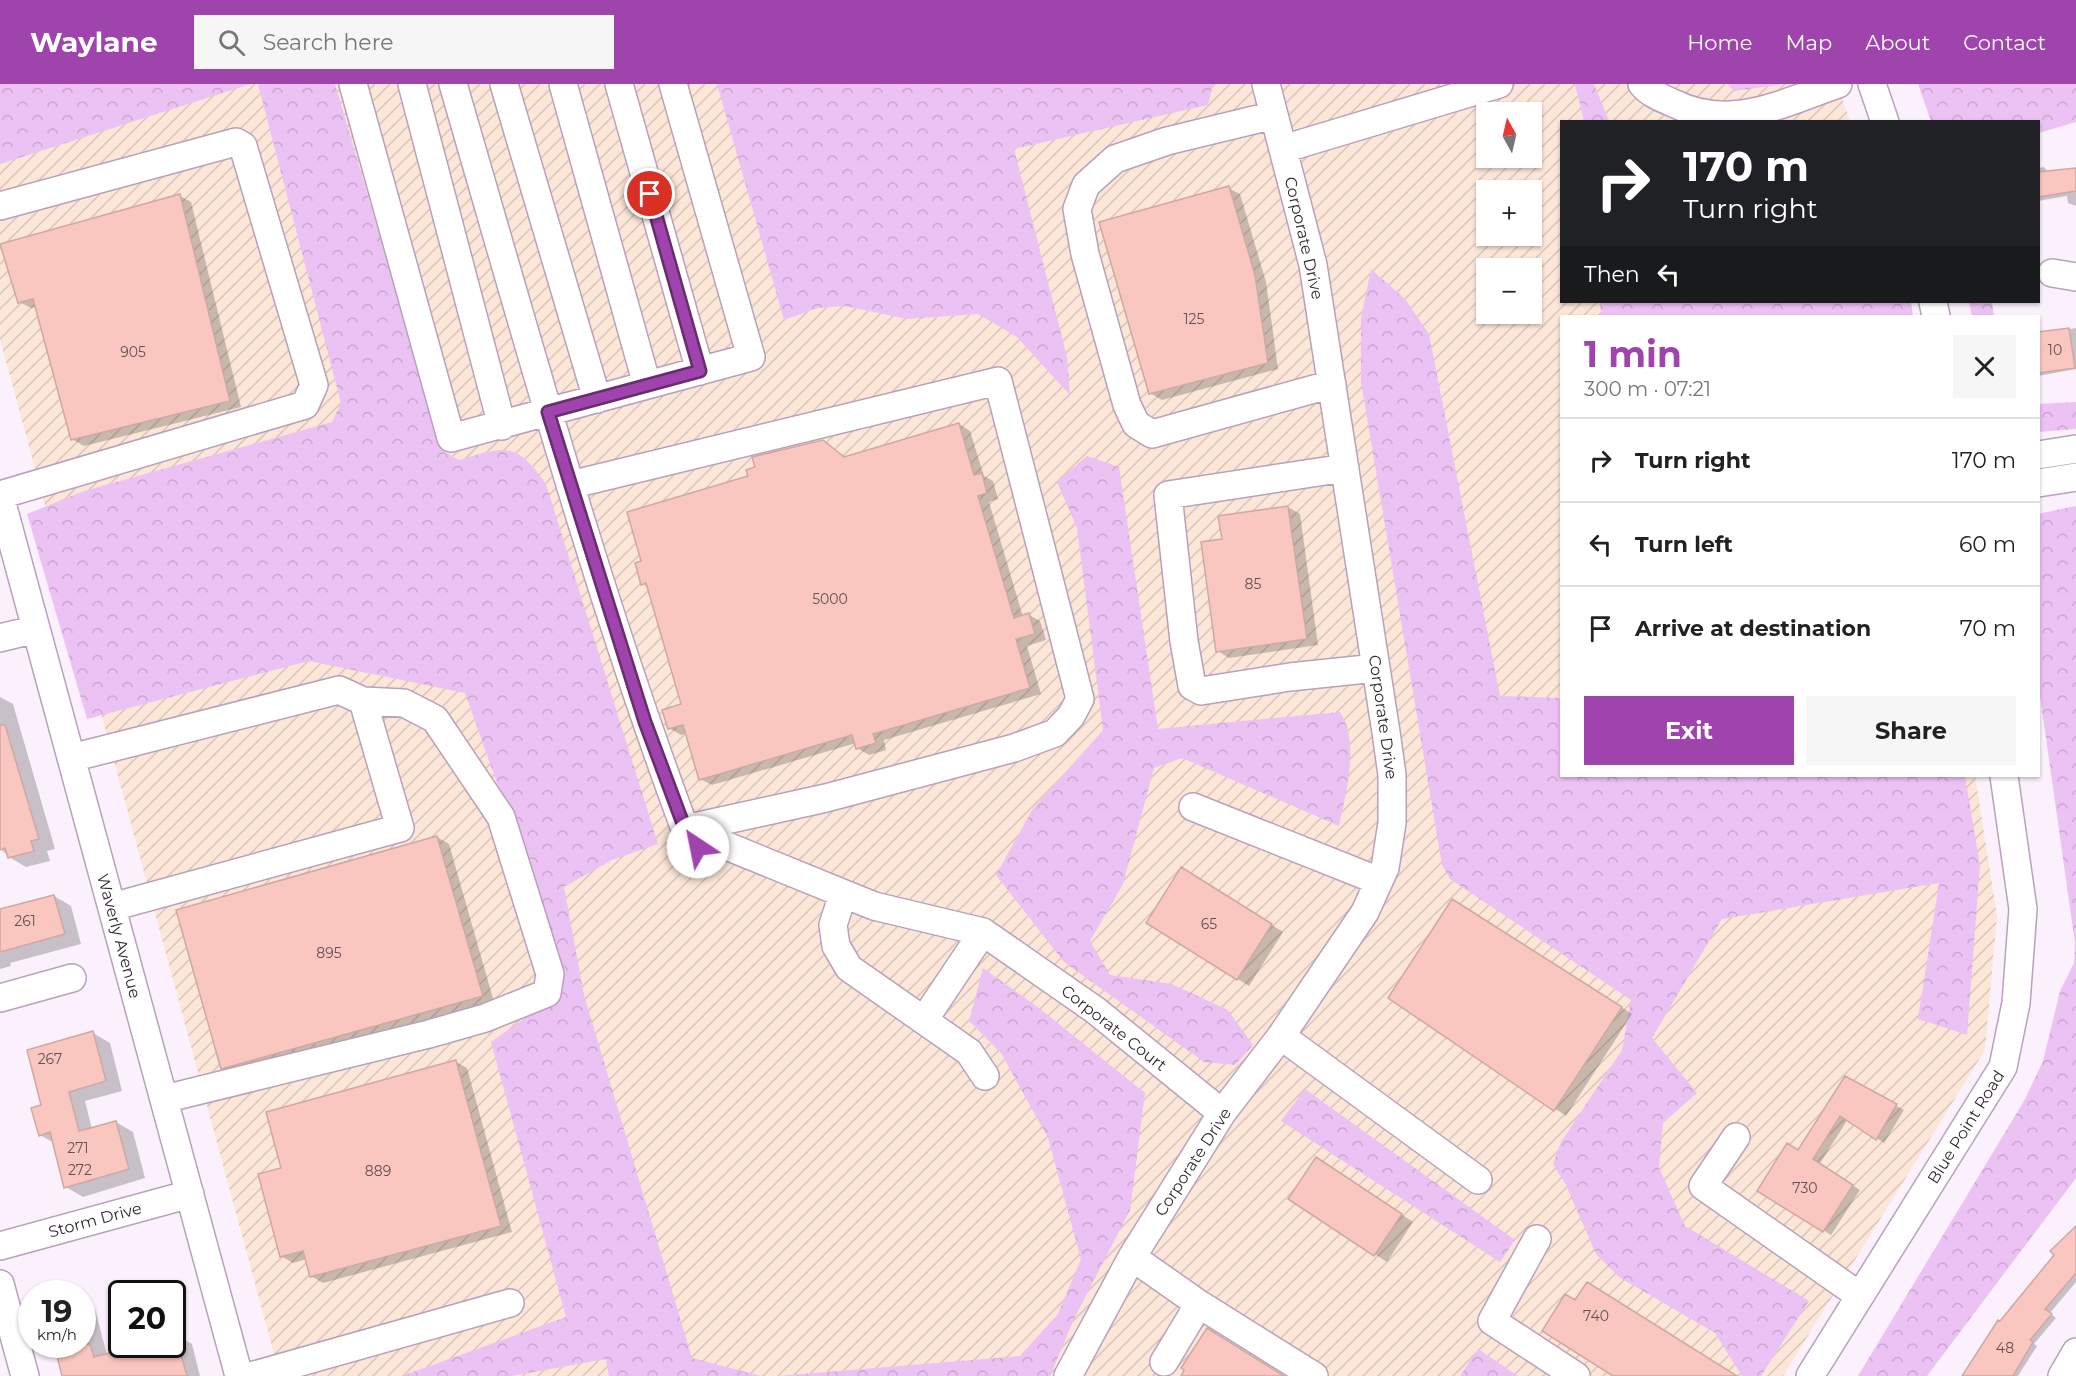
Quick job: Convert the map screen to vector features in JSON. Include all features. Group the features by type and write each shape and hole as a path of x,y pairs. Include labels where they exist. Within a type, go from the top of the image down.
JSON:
{"street":[{"path":"353,84 452,438 751,357 674,84"},
{"path":"412,84 502,426"},
{"path":"453,84 548,412 645,722 702,862"},
{"path":"504,84 597,399"},
{"path":"563,84 647,385"},
{"path":"620,84 700,371"},
{"name":"Corporate Drive","path":"1068,1376 1132,1257 1222,1113 1281,1036 1365,912 1385,868 1392,823 1392,775 1313,265 1266,84"},
{"path":"1282,149 1499,84"},
{"path":"1642,84 1648,91 1694,113 1729,116 1754,113 1838,84"},
{"path":"1872,84 1884,120"},
{"path":"1274,115 1167,141 1114,159 1086,185 1077,209 1085,254 1127,405 1136,424 1152,434 1332,384"},
{"path":"0,206 236,142 243,146 314,385 305,405 0,496"},
{"path":"570,485 998,381 1080,699 1071,716 1054,733 1014,748 690,831"},
{"path":"2040,455 2076,449"},
{"path":"1345,468 1168,495 1184,640 1192,686 1201,691 1290,677 1376,668"},
{"path":"2040,483 2076,477"},
{"name":"Waverly Avenue","path":"0,496 239,1376"},
{"path":"0,638 36,628"},
{"path":"71,758 339,690 363,701 404,703 435,719 501,817 550,974 547,993 463,1024 164,1099"},
{"path":"112,907 400,828 363,701"},
{"name":"Blue Point Road","path":"1810,1376 2003,1067 2016,1003 2023,909 2004,777"},
{"path":"1193,807 1379,881"},
{"path":"690,831 754,866 884,909 994,938 924,1020"},
{"path":"843,894 833,925 836,946 849,968 969,1052 985,1076"},
{"name":"Corporate Court","path":"994,938 1095,1010 1222,1113"},
{"path":"0,998 72,978"},
{"path":"1281,1036 1478,1180"},
{"path":"1736,1137 1703,1186 1860,1296"},
{"name":"Storm Drive","path":"0,1246 190,1194"},
{"path":"1537,1239 1492,1321 1576,1376"},
{"path":"1132,1257 1199,1304 1314,1376"},
{"path":"0,1284 25,1376"},
{"path":"250,1376 510,1303"},
{"path":"1164,1362 1199,1304"},
{"path":"2062,1376 2076,1353"}],"shaded area":[{"path":"0,84 1837,84 1850,120 1560,120 1560,303 1901,303 1903,315 1560,315 1560,777 1975,777 1997,916 1985,1050 1783,1376 280,1376 0,339"}],"green space":[{"path":"0,84 251,84 0,164"},
{"path":"258,84 335,84 443,451 459,460 499,450 509,451 526,460 546,484 658,844 612,860 564,887 584,995 692,1358 761,1376 609,1376 606,1359 512,1376 402,1376 566,1317 491,1042 559,994 544,915 465,693 309,661 87,719 27,514 84,491 332,422 341,403"},
{"path":"717,84 1213,84 1208,105 1014,149 1067,357 1070,395 1017,337 978,314 907,319 845,306 818,308 784,320"},
{"path":"1575,84 1594,84 1609,120 1584,120"},
{"path":"1727,84 1783,84 1734,91"},
{"path":"1918,84 2076,84 2076,122 2040,133 2040,120 1931,120"},
{"path":"1371,269 1405,299 1429,334 1500,696 1560,698 1560,777 1965,777 1980,865 1967,1035 1918,1019 1939,883 1722,919 1652,1038 1697,1093 1663,1123 1659,1168 1685,1226 1809,1301 1761,1376 1742,1376 1715,1333 1619,1277 1596,1254 1566,1185 1553,1164 1561,1142 1622,1050 1631,1000 1450,879 1442,865 1361,382 1361,318"},
{"path":"1600,303 1911,303 1913,315 1601,315"},
{"path":"1969,303 1992,303 1994,315 1972,315"},
{"path":"2076,402 2076,429 2040,432 2040,404"},
{"path":"1087,456 1119,467 1158,729 1340,712 1346,724 1349,737 1350,768 1339,826 1182,758 1154,768 1123,884 1090,941 1110,975 1172,984 1228,1010 1253,1045 1235,1065 1204,1062 1064,962 996,875 1032,810 1103,730 1077,528 1057,482"},
{"path":"2076,506 2076,1178 1927,1376 1858,1376 2024,1101 2043,1061 2060,991 2074,963 2075,943 2040,696 2040,514"},
{"path":"983,968 1039,1008 1145,1093 1130,1210 1074,1319 1050,1376 778,1376 1020,1356 1058,1314 1081,1259 1048,1138 1001,1053 969,1021"},
{"path":"1305,1089 1515,1240 1500,1262 1281,1121"},
{"path":"1478,1349 1518,1376 1460,1376"}],"building":[{"path":"2076,168 2076,191 2040,197 2040,172"},
{"path":"1229,186 1255,275 1268,363 1149,394 1099,222"},
{"path":"180,194 230,401 71,440 33,299 18,303 0,244"},
{"path":"2069,328 2075,368 2040,373 2040,332"},
{"path":"959,423 974,475 982,473 987,493 978,496 1014,618 1029,613 1035,634 1016,639 1030,688 873,734 876,743 856,749 852,735 699,780 683,725 668,729 662,710 681,704 646,583 641,585 635,563 641,561 627,512 748,476 746,470 755,467 752,457 823,440 844,457"},
{"path":"1288,506 1307,639 1216,652 1201,542 1222,539 1218,516"},
{"path":"0,725 5,725 39,839 31,841 34,851 8,858 5,848 0,850"},
{"path":"437,836 483,996 221,1069 176,910"},
{"path":"1181,867 1272,924 1237,980 1146,923"},
{"path":"54,895 65,934 0,952 0,909"},
{"path":"1452,899 1622,1007 1554,1111 1388,998"},
{"path":"93,1031 106,1081 69,1092 79,1131 116,1121 129,1169 64,1188 50,1132 39,1136 31,1108 41,1105 27,1050"},
{"path":"456,1060 501,1226 310,1277 303,1251 280,1257 258,1174 281,1168 266,1112"},
{"path":"1845,1076 1897,1104 1876,1140 1840,1116 1813,1159 1853,1185 1823,1232 1757,1191 1787,1143 1798,1150"},
{"path":"1316,1157 1402,1214 1374,1256 1288,1199"},
{"path":"2076,1226 2076,1273 2045,1309 2052,1314 2030,1340 2033,1342 2013,1376 1962,1376 1998,1320 2000,1321 2054,1255 2050,1251"},
{"path":"1587,1282 1737,1376 1613,1376 1542,1331 1565,1294 1575,1300"},
{"path":"1207,1328 1284,1376 1181,1376 1184,1370 1181,1368"},
{"path":"108,1353 108,1358 182,1358 187,1376 62,1376 58,1358 96,1358"}],"route":[{"path":"650,194 700,371 548,412 645,722 685,829 695,833 698,847"}]}
